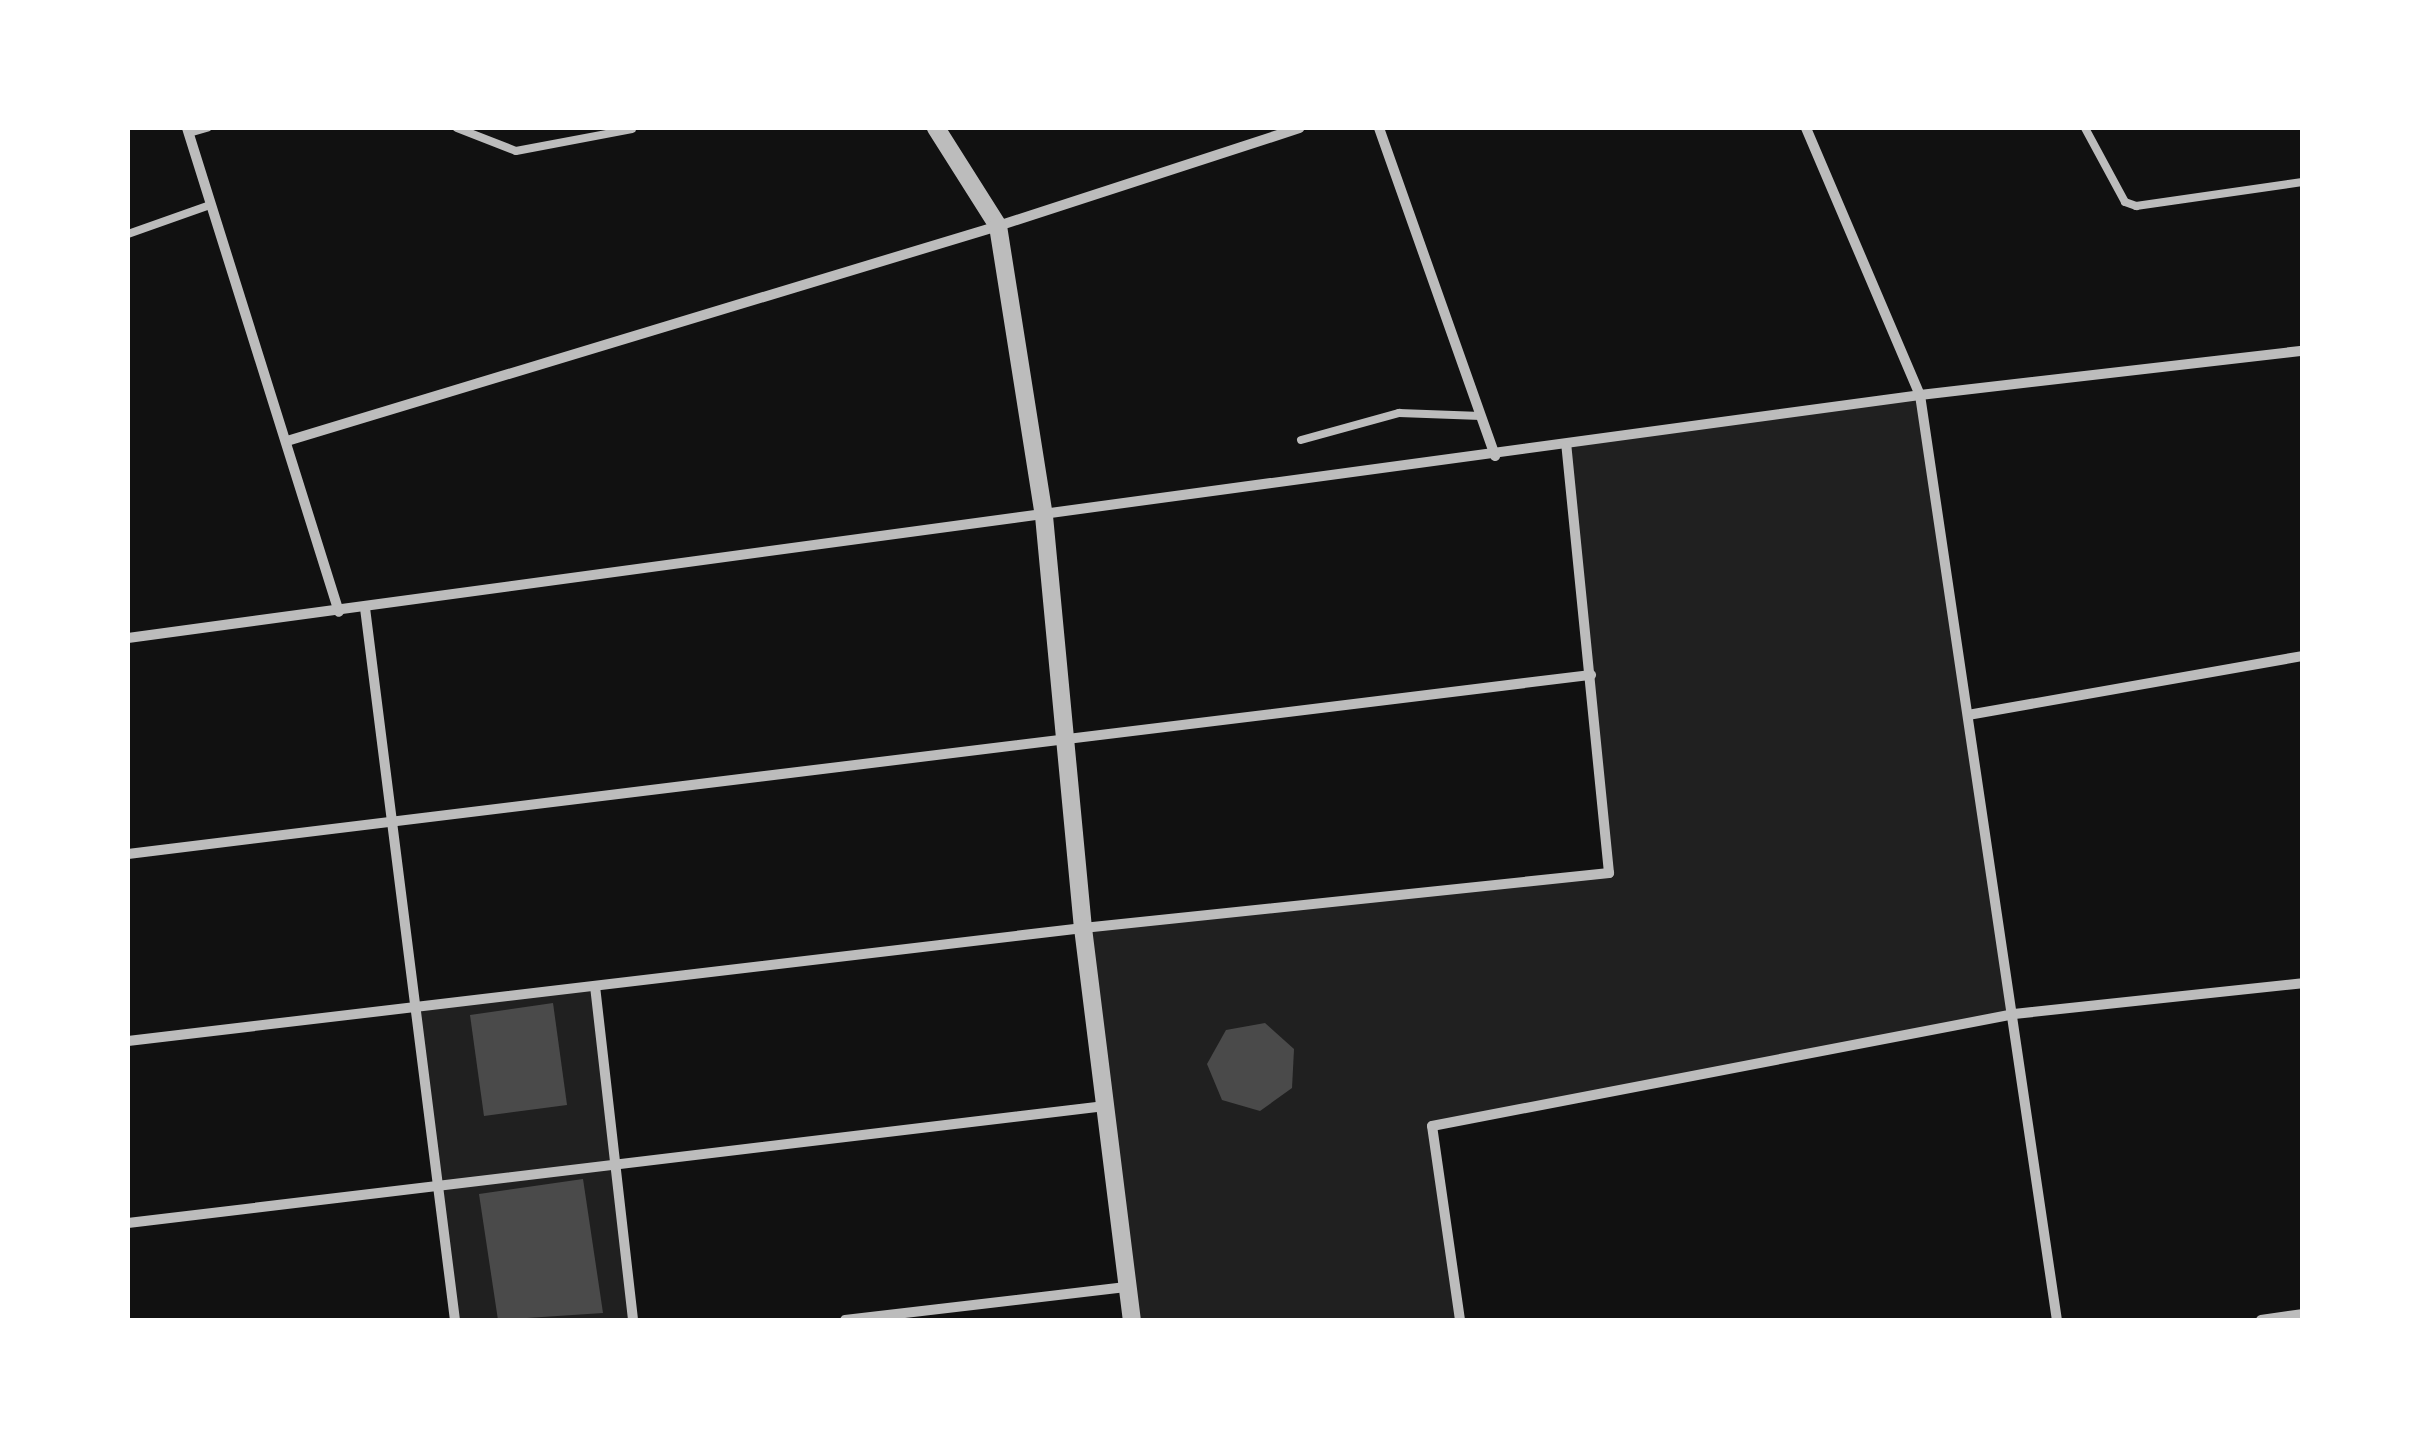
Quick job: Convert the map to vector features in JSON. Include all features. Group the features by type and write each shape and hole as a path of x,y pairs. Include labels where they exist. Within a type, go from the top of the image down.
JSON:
{"street":[{"path":"936,128 998,226 1044,516 1083,928 1132,1320"},
{"path":"286,441 998,226 1300,128"},
{"path":"1379,128 1494,456"},
{"path":"1806,128 1920,395 2057,1320"},
{"path":"188,130 339,612"},
{"path":"128,638 1494,456 1920,395 2302,351"},
{"path":"128,1041 1083,928 1610,873 1566,445"},
{"path":"365,608 397,824 455,1320"},
{"path":"1968,715 2302,656"},
{"path":"128,854 1591,675"},
{"path":"1460,1320 1432,1126 2014,1014 2302,983"},
{"path":"595,986 633,1320"},
{"path":"128,1223 1105,1106"},
{"path":"845,1320 1128,1287"},
{"path":"2262,1320 2302,1314"}],"lane":[{"path":"188,130 207,128"},
{"path":"457,128 516,151 632,129"},
{"path":"2085,128 2125,202 2136,206 2302,182"},
{"path":"128,234 210,206"},
{"path":"1301,440 1400,412 1481,416"}],"shaded area":[{"path":"1920,395 2014,1014 1432,1126 1460,1320 1132,1320 1083,928 1609,873 1566,445"},
{"path":"595,986 633,1320 455,1320 419,1006"}],"building":[{"path":"553,1003 567,1105 484,1116 470,1015"},
{"path":"1265,1023 1294,1049 1292,1088 1260,1111 1222,1100 1207,1064 1226,1030"},
{"path":"583,1179 603,1313 498,1320 479,1194"}]}
